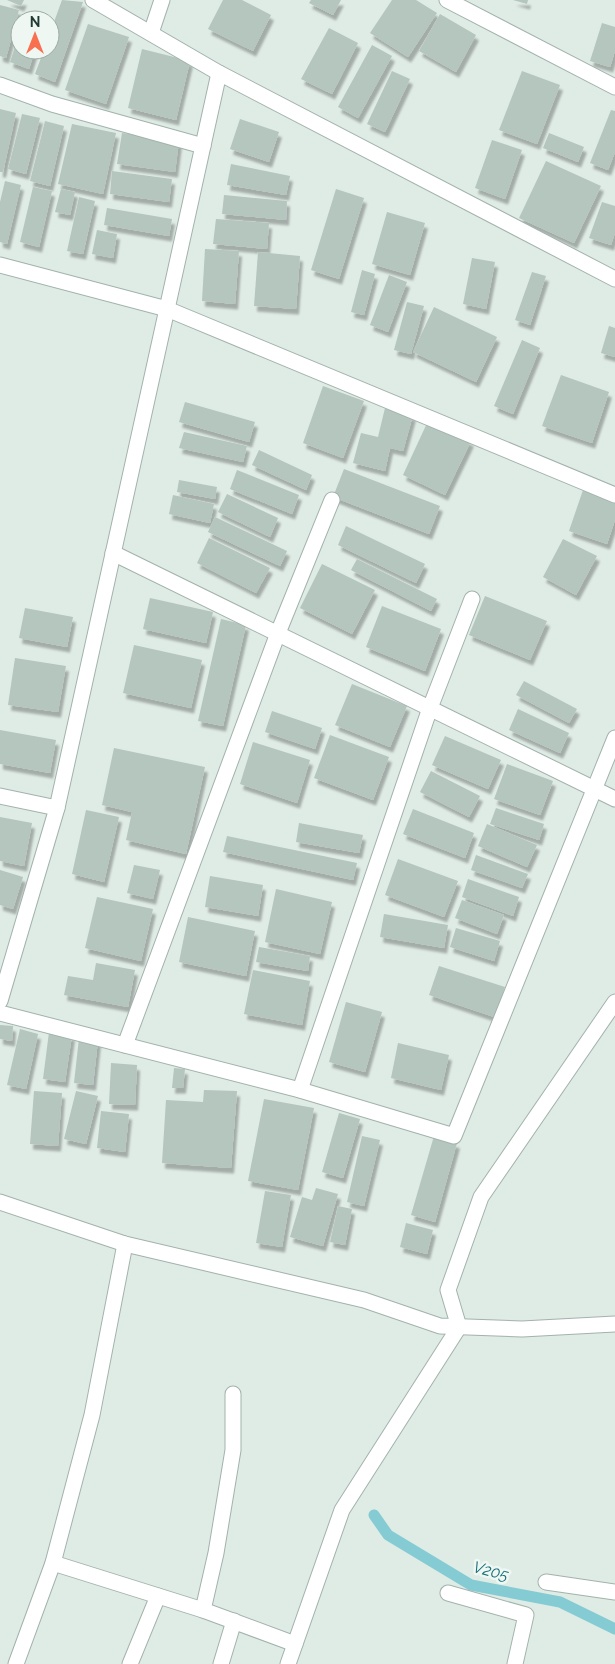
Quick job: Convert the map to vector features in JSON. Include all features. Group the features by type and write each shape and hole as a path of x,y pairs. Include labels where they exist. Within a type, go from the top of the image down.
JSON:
{"street":[{"path":"94,0 219,73 615,279"},
{"path":"151,33 162,0"},
{"path":"447,0 615,87"},
{"path":"0,1001 57,808 219,73"},
{"path":"0,85 52,104 203,146"},
{"path":"0,265 167,309 615,495"},
{"path":"125,1045 278,633 332,500"},
{"path":"113,552 615,799"},
{"path":"300,1090 430,708 472,599"},
{"path":"0,1012 300,1090 454,1136 593,788 615,738"},
{"path":"0,796 57,808"},
{"path":"288,1664 342,1510 459,1327 448,1290 481,1197 615,1002"},
{"path":"0,1202 125,1244 364,1300 440,1326 522,1329 615,1324"},
{"path":"16,1664 53,1563 92,1415 125,1244"},
{"path":"203,1610 216,1553 233,1450 232,1394"},
{"path":"53,1563 203,1610 295,1644"},
{"path":"546,1582 615,1592"},
{"path":"448,1593 526,1615 515,1664"},
{"path":"130,1664 158,1596"},
{"path":"221,1664 234,1621"}],"building":[{"path":"7,0 24,0 21,6"},
{"path":"62,0 83,2 55,82 35,74 40,60 60,60 60,10 58,10"},
{"path":"223,0 242,0 271,15 253,51 208,29"},
{"path":"311,0 341,0 333,15 309,3"},
{"path":"392,0 416,0 437,13 408,57 370,33"},
{"path":"513,0 528,0 527,4"},
{"path":"0,5 19,10 10,10 10,43 6,58 0,56"},
{"path":"440,14 476,35 456,72 419,51"},
{"path":"602,23 615,27 615,51 610,67 590,61"},
{"path":"88,24 129,37 106,104 65,90"},
{"path":"329,28 358,43 332,94 301,79"},
{"path":"372,45 392,56 358,118 338,107"},
{"path":"142,49 190,61 176,120 128,108"},
{"path":"11,60 32,60 29,69 10,62"},
{"path":"392,71 410,79 385,132 367,124"},
{"path":"522,71 560,85 537,144 499,130"},
{"path":"0,109 16,113 3,172 0,172"},
{"path":"611,110 615,111 615,152 608,170 590,163"},
{"path":"22,114 40,118 26,174 8,169"},
{"path":"240,119 279,132 269,162 230,149"},
{"path":"45,121 64,126 50,186 30,181"},
{"path":"72,124 116,133 103,194 58,184"},
{"path":"122,133 179,141 175,172 117,164"},
{"path":"549,133 584,147 578,162 543,148"},
{"path":"492,140 522,150 505,199 475,188"},
{"path":"546,161 601,186 574,243 519,218"},
{"path":"231,164 290,176 286,195 227,185"},
{"path":"112,171 172,179 169,202 110,194"},
{"path":"5,181 21,185 7,244 0,242 0,202"},
{"path":"33,187 52,191 39,247 20,242"},
{"path":"61,189 75,192 70,215 55,212"},
{"path":"336,189 364,198 339,279 311,270"},
{"path":"224,195 287,201 286,220 222,214"},
{"path":"79,197 95,201 83,254 67,251"},
{"path":"602,202 615,206 615,233 611,245 589,238"},
{"path":"107,208 172,219 169,236 104,225"},
{"path":"387,212 425,223 410,275 372,264"},
{"path":"216,219 269,223 267,249 213,244"},
{"path":"97,230 117,234 113,258 92,254"},
{"path":"205,249 239,251 235,304 202,301"},
{"path":"258,252 300,256 296,309 254,306"},
{"path":"472,258 495,262 486,309 463,304"},
{"path":"362,270 375,274 364,315 351,312"},
{"path":"532,272 546,276 530,325 515,320"},
{"path":"389,275 407,282 388,332 370,325"},
{"path":"407,302 424,306 411,354 394,350"},
{"path":"434,307 497,337 476,382 413,352"},
{"path":"609,326 615,328 615,357 601,353"},
{"path":"522,340 540,348 513,414 494,406"},
{"path":"561,375 609,392 592,443 542,426"},
{"path":"323,386 364,401 343,458 303,443"},
{"path":"185,402 255,422 249,442 179,422"},
{"path":"385,408 413,415 403,451 390,448 385,471 353,463 361,433 378,437"},
{"path":"428,421 471,441 445,495 403,475"},
{"path":"184,432 247,446 243,462 179,448"},
{"path":"259,450 312,475 306,490 252,465"},
{"path":"344,469 440,506 429,534 333,497"},
{"path":"237,470 299,495 292,514 230,489"},
{"path":"179,480 217,487 215,499 177,492"},
{"path":"583,490 615,501 615,520 607,544 569,531"},
{"path":"227,494 278,518 270,537 218,512"},
{"path":"173,495 214,504 210,523 169,514"},
{"path":"215,517 287,551 280,566 208,532"},
{"path":"346,526 425,564 416,583 338,545"},
{"path":"209,538 270,568 256,593 197,563"},
{"path":"563,539 597,556 576,595 543,577"},
{"path":"357,559 437,599 431,611 351,570"},
{"path":"322,564 375,590 352,634 300,608"},
{"path":"485,596 547,621 530,660 469,635"},
{"path":"150,598 213,612 206,643 143,629"},
{"path":"382,606 441,629 425,671 366,647"},
{"path":"25,608 73,617 67,647 19,638"},
{"path":"221,619 246,625 223,726 198,721"},
{"path":"134,645 202,660 191,708 123,693"},
{"path":"15,658 66,666 58,712 8,705"},
{"path":"524,681 577,709 569,723 516,695"},
{"path":"352,684 407,706 390,747 335,725"},
{"path":"518,709 569,733 560,753 509,730"},
{"path":"272,711 322,728 315,749 265,732"},
{"path":"0,730 56,740 50,773 0,764"},
{"path":"330,735 389,757 373,800 314,778"},
{"path":"445,736 501,760 488,789 432,765"},
{"path":"253,742 310,760 297,803 240,784"},
{"path":"114,748 205,767 186,854 126,840 132,812 102,805"},
{"path":"507,764 553,781 540,815 494,799"},
{"path":"431,771 480,796 469,817 420,792"},
{"path":"496,808 544,824 539,840 490,824"},
{"path":"413,809 474,833 465,858 403,834"},
{"path":"86,810 119,817 104,882 72,874"},
{"path":"0,817 32,823 24,866 0,861"},
{"path":"299,823 363,835 359,853 296,842"},
{"path":"487,824 537,845 527,867 478,846"},
{"path":"227,836 357,863 353,880 223,852"},
{"path":"476,855 528,874 522,888 471,870"},
{"path":"398,859 458,881 444,917 385,895"},
{"path":"134,865 160,870 153,899 127,893"},
{"path":"0,870 23,877 13,909 0,905"},
{"path":"210,876 263,885 258,916 205,907"},
{"path":"468,879 519,897 513,916 462,897"},
{"path":"276,889 332,902 320,954 265,942"},
{"path":"97,897 153,909 141,961 85,948"},
{"path":"462,900 504,915 497,934 455,918"},
{"path":"384,914 448,925 444,948 380,937"},
{"path":"188,917 255,931 246,976 179,962"},
{"path":"456,928 500,941 494,961 450,947"},
{"path":"259,947 310,956 308,971 256,962"},
{"path":"96,963 135,970 128,1007 64,995 68,976 93,980"},
{"path":"439,966 505,987 494,1017 429,995"},
{"path":"253,970 310,981 302,1025 244,1014"},
{"path":"346,1002 382,1012 365,1072 329,1062"},
{"path":"0,1025 13,1026 12,1041 0,1039"},
{"path":"20,1029 38,1034 26,1089 7,1085"},
{"path":"49,1032 72,1035 65,1082 43,1079"},
{"path":"79,1038 98,1040 93,1085 74,1083"},
{"path":"398,1043 449,1055 441,1090 391,1078"},
{"path":"111,1063 137,1065 135,1105 109,1104"},
{"path":"174,1068 185,1069 183,1088 172,1088"},
{"path":"204,1090 237,1091 231,1168 162,1163 166,1100 203,1102"},
{"path":"34,1091 62,1093 58,1146 30,1144"},
{"path":"76,1091 98,1096 86,1144 64,1139"},
{"path":"264,1099 314,1108 298,1190 248,1181"},
{"path":"101,1111 129,1114 125,1152 97,1148"},
{"path":"339,1113 360,1119 343,1178 322,1172"},
{"path":"362,1136 380,1140 364,1206 347,1202"},
{"path":"434,1136 457,1143 435,1222 411,1215"},
{"path":"316,1188 338,1194 323,1246 290,1237 302,1197 312,1200"},
{"path":"265,1191 291,1195 282,1247 256,1243"},
{"path":"338,1206 352,1209 345,1245 330,1242"},
{"path":"406,1223 433,1230 427,1254 400,1247"}],"waterway":[{"name":"V205","path":"374,1515 388,1535 471,1585 560,1602 615,1629"}]}
